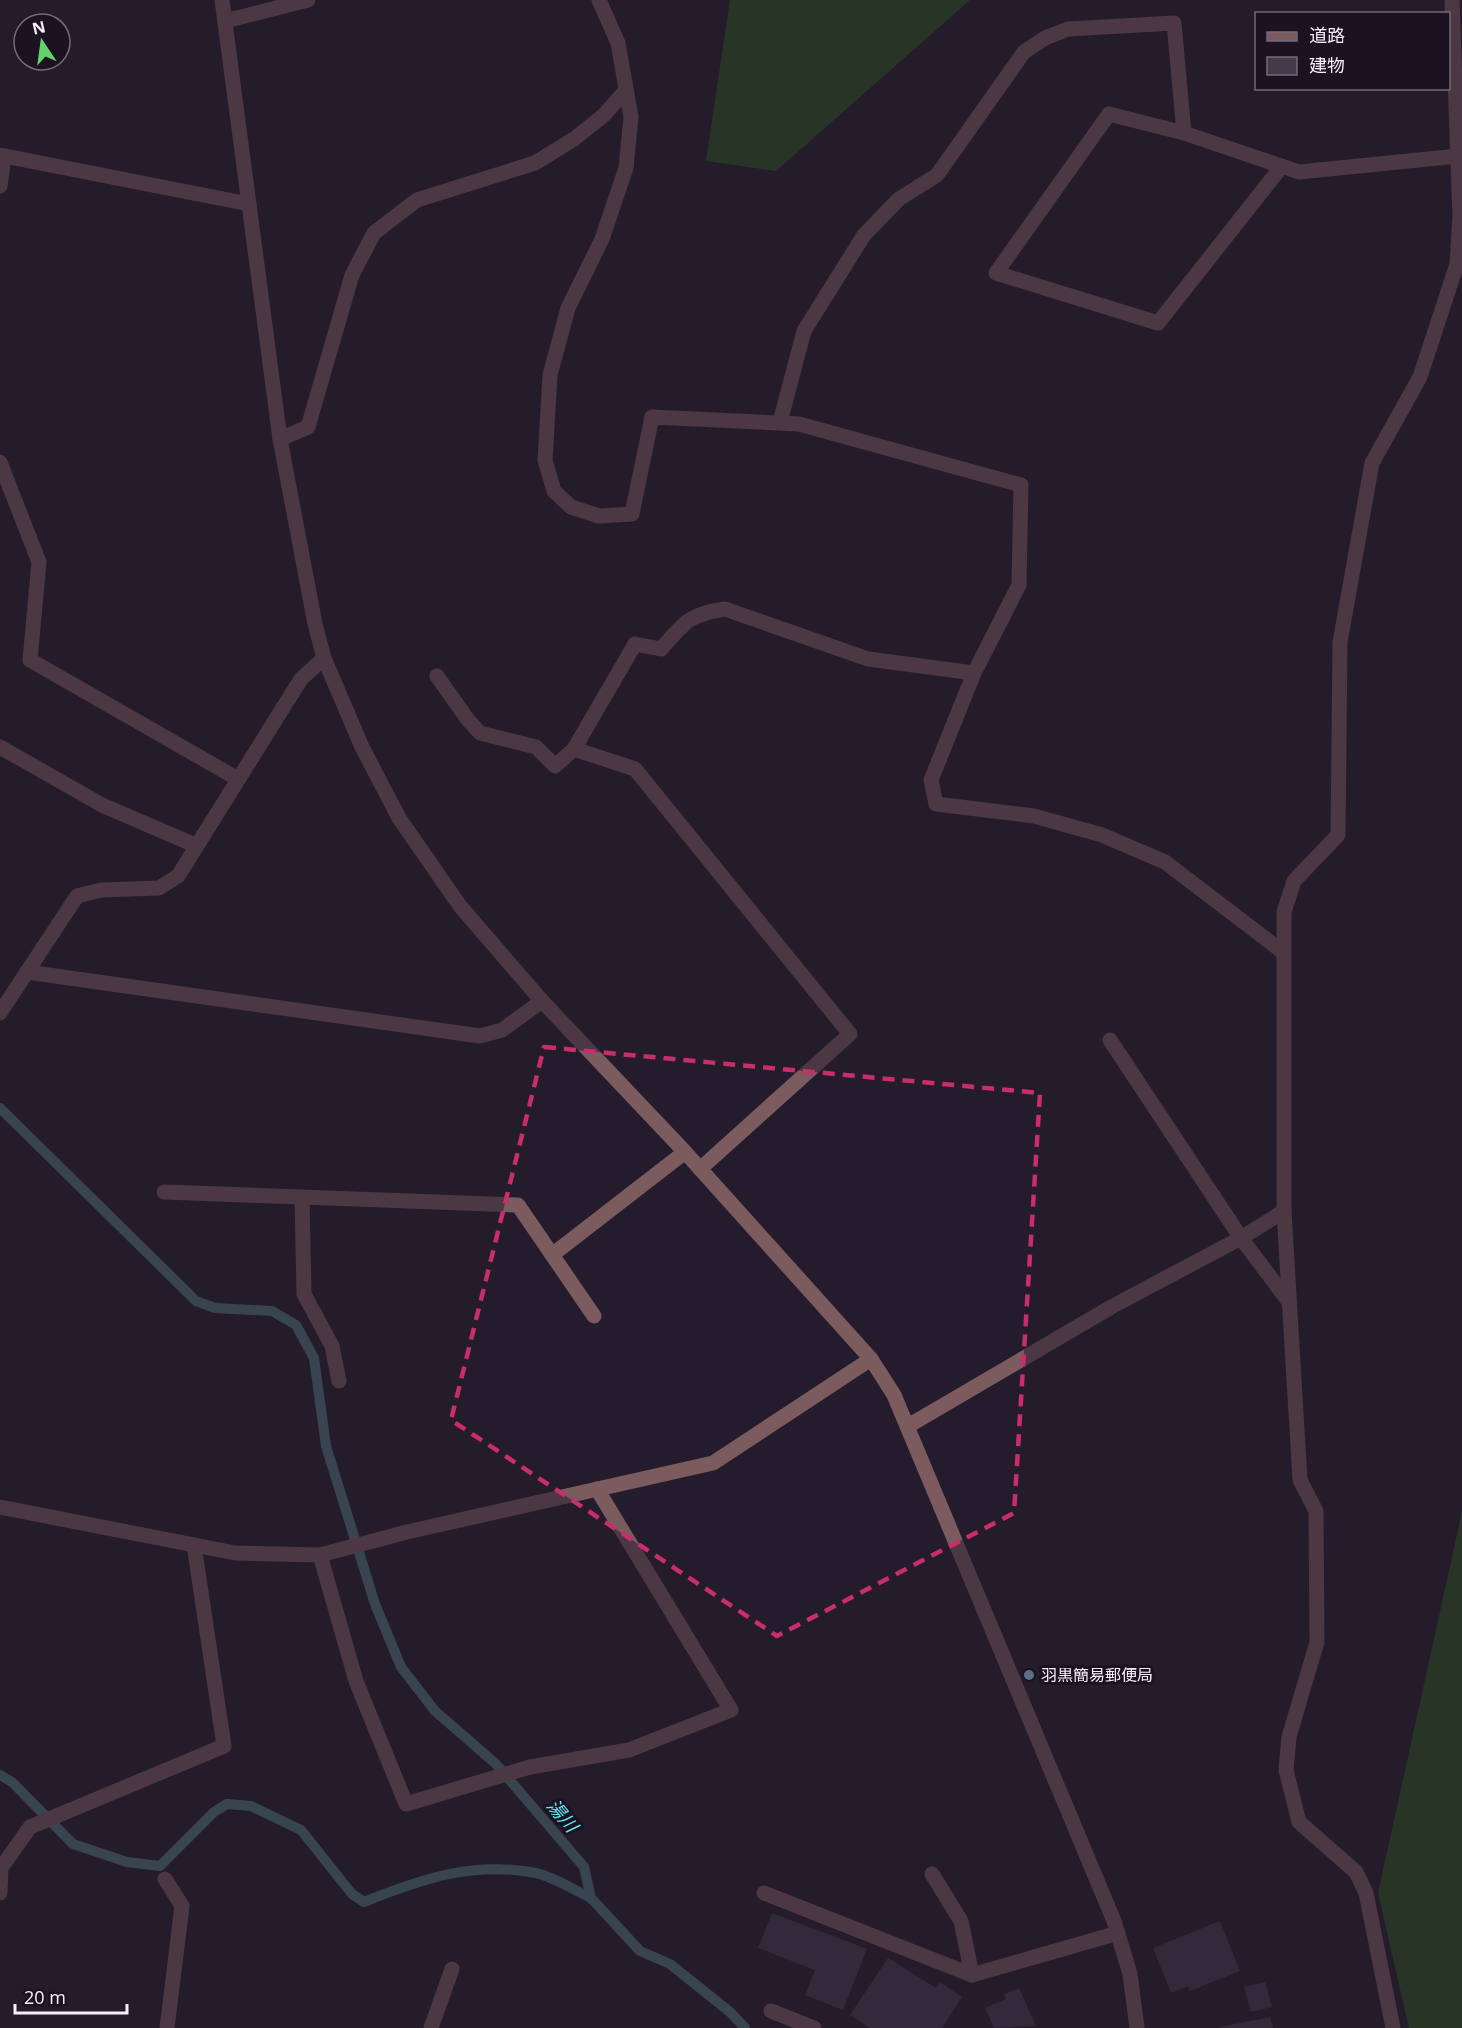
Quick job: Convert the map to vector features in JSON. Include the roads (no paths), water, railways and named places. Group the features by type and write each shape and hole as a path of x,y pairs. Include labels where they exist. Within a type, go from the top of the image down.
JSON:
{"street":[{"path":"222,0 280,439 315,624 324,658 362,747 399,818 460,906 542,1001 685,1152 871,1359 894,1395 1118,1933 1130,1974 1137,2028"},
{"path":"225,21 308,0"},
{"path":"599,0 618,43 631,117 626,168 602,239 568,308 550,375 545,460 554,491 571,507 599,516 632,514 652,417 799,424 1022,485 1019,585 974,673 931,780 936,804 1034,816 1102,835 1165,862 1283,952"},
{"path":"1393,2028 1366,1893 1356,1872 1299,1822 1286,1770 1289,1737 1317,1642 1319,1602 1316,1511 1300,1480 1284,1211 1284,912 1294,881 1338,835 1340,642 1372,463 1420,377 1459,262 1460,216 1452,0"},
{"path":"780,422 804,331 864,235 899,199 937,175 1024,52 1045,38 1068,28 1174,22 1184,133"},
{"path":"280,439 308,427 352,275 374,233 417,200 535,163 573,140 604,115 626,90"},
{"path":"1282,166 1158,323 996,273 1109,114 1184,133 1282,166 1299,172 1458,156"},
{"path":"0,186 2,156 249,204"},
{"path":"0,462 39,562 30,660 238,779"},
{"path":"437,676 480,733 536,747 555,766 574,749 635,644 661,649 684,623 701,612 725,609 868,658 974,673"},
{"path":"0,1013 77,896 101,890 159,888 178,876 301,679 324,658"},
{"path":"0,747 102,805 197,846"},
{"path":"574,749 635,769 850,1034 700,1169"},
{"path":"27,972 480,1036 502,1030 542,1001"},
{"path":"1110,1040 1242,1238 1289,1302"},
{"path":"552,1255 685,1152"},
{"path":"164,1192 518,1205 594,1316"},
{"path":"302,1197 304,1294 332,1346 339,1381"},
{"path":"908,1426 1113,1306 1242,1238 1284,1211"},
{"path":"0,1507 235,1553 320,1555 373,1540 713,1463 871,1359"},
{"path":"320,1555 356,1681 406,1804 530,1767 629,1750 731,1710 597,1489"},
{"path":"0,1893 1,1868 30,1827 224,1746 194,1545"},
{"path":"932,1874 961,1921 972,1975"},
{"path":"165,1879 182,1906 167,2028"},
{"path":"764,1893 972,1975 1118,1933"},
{"path":"431,2028 452,1969"},
{"path":"771,2012 814,2028"}],"waterway":[{"name":"湯川","path":"0,1108 196,1301 215,1308 272,1311 296,1325 314,1358 326,1446 375,1604 401,1667 435,1711 496,1764 584,1867 591,1898 640,1951 670,1964 730,2012 745,2028"},
{"path":"0,1775 12,1782 73,1844 127,1862 160,1866 214,1812 227,1804 251,1806 301,1830 352,1894 364,1902 406,1886 448,1874 491,1869 543,1875 591,1898"}],"place":[{"name":"羽黒簡易郵便局","path":"1029,1675"}]}
